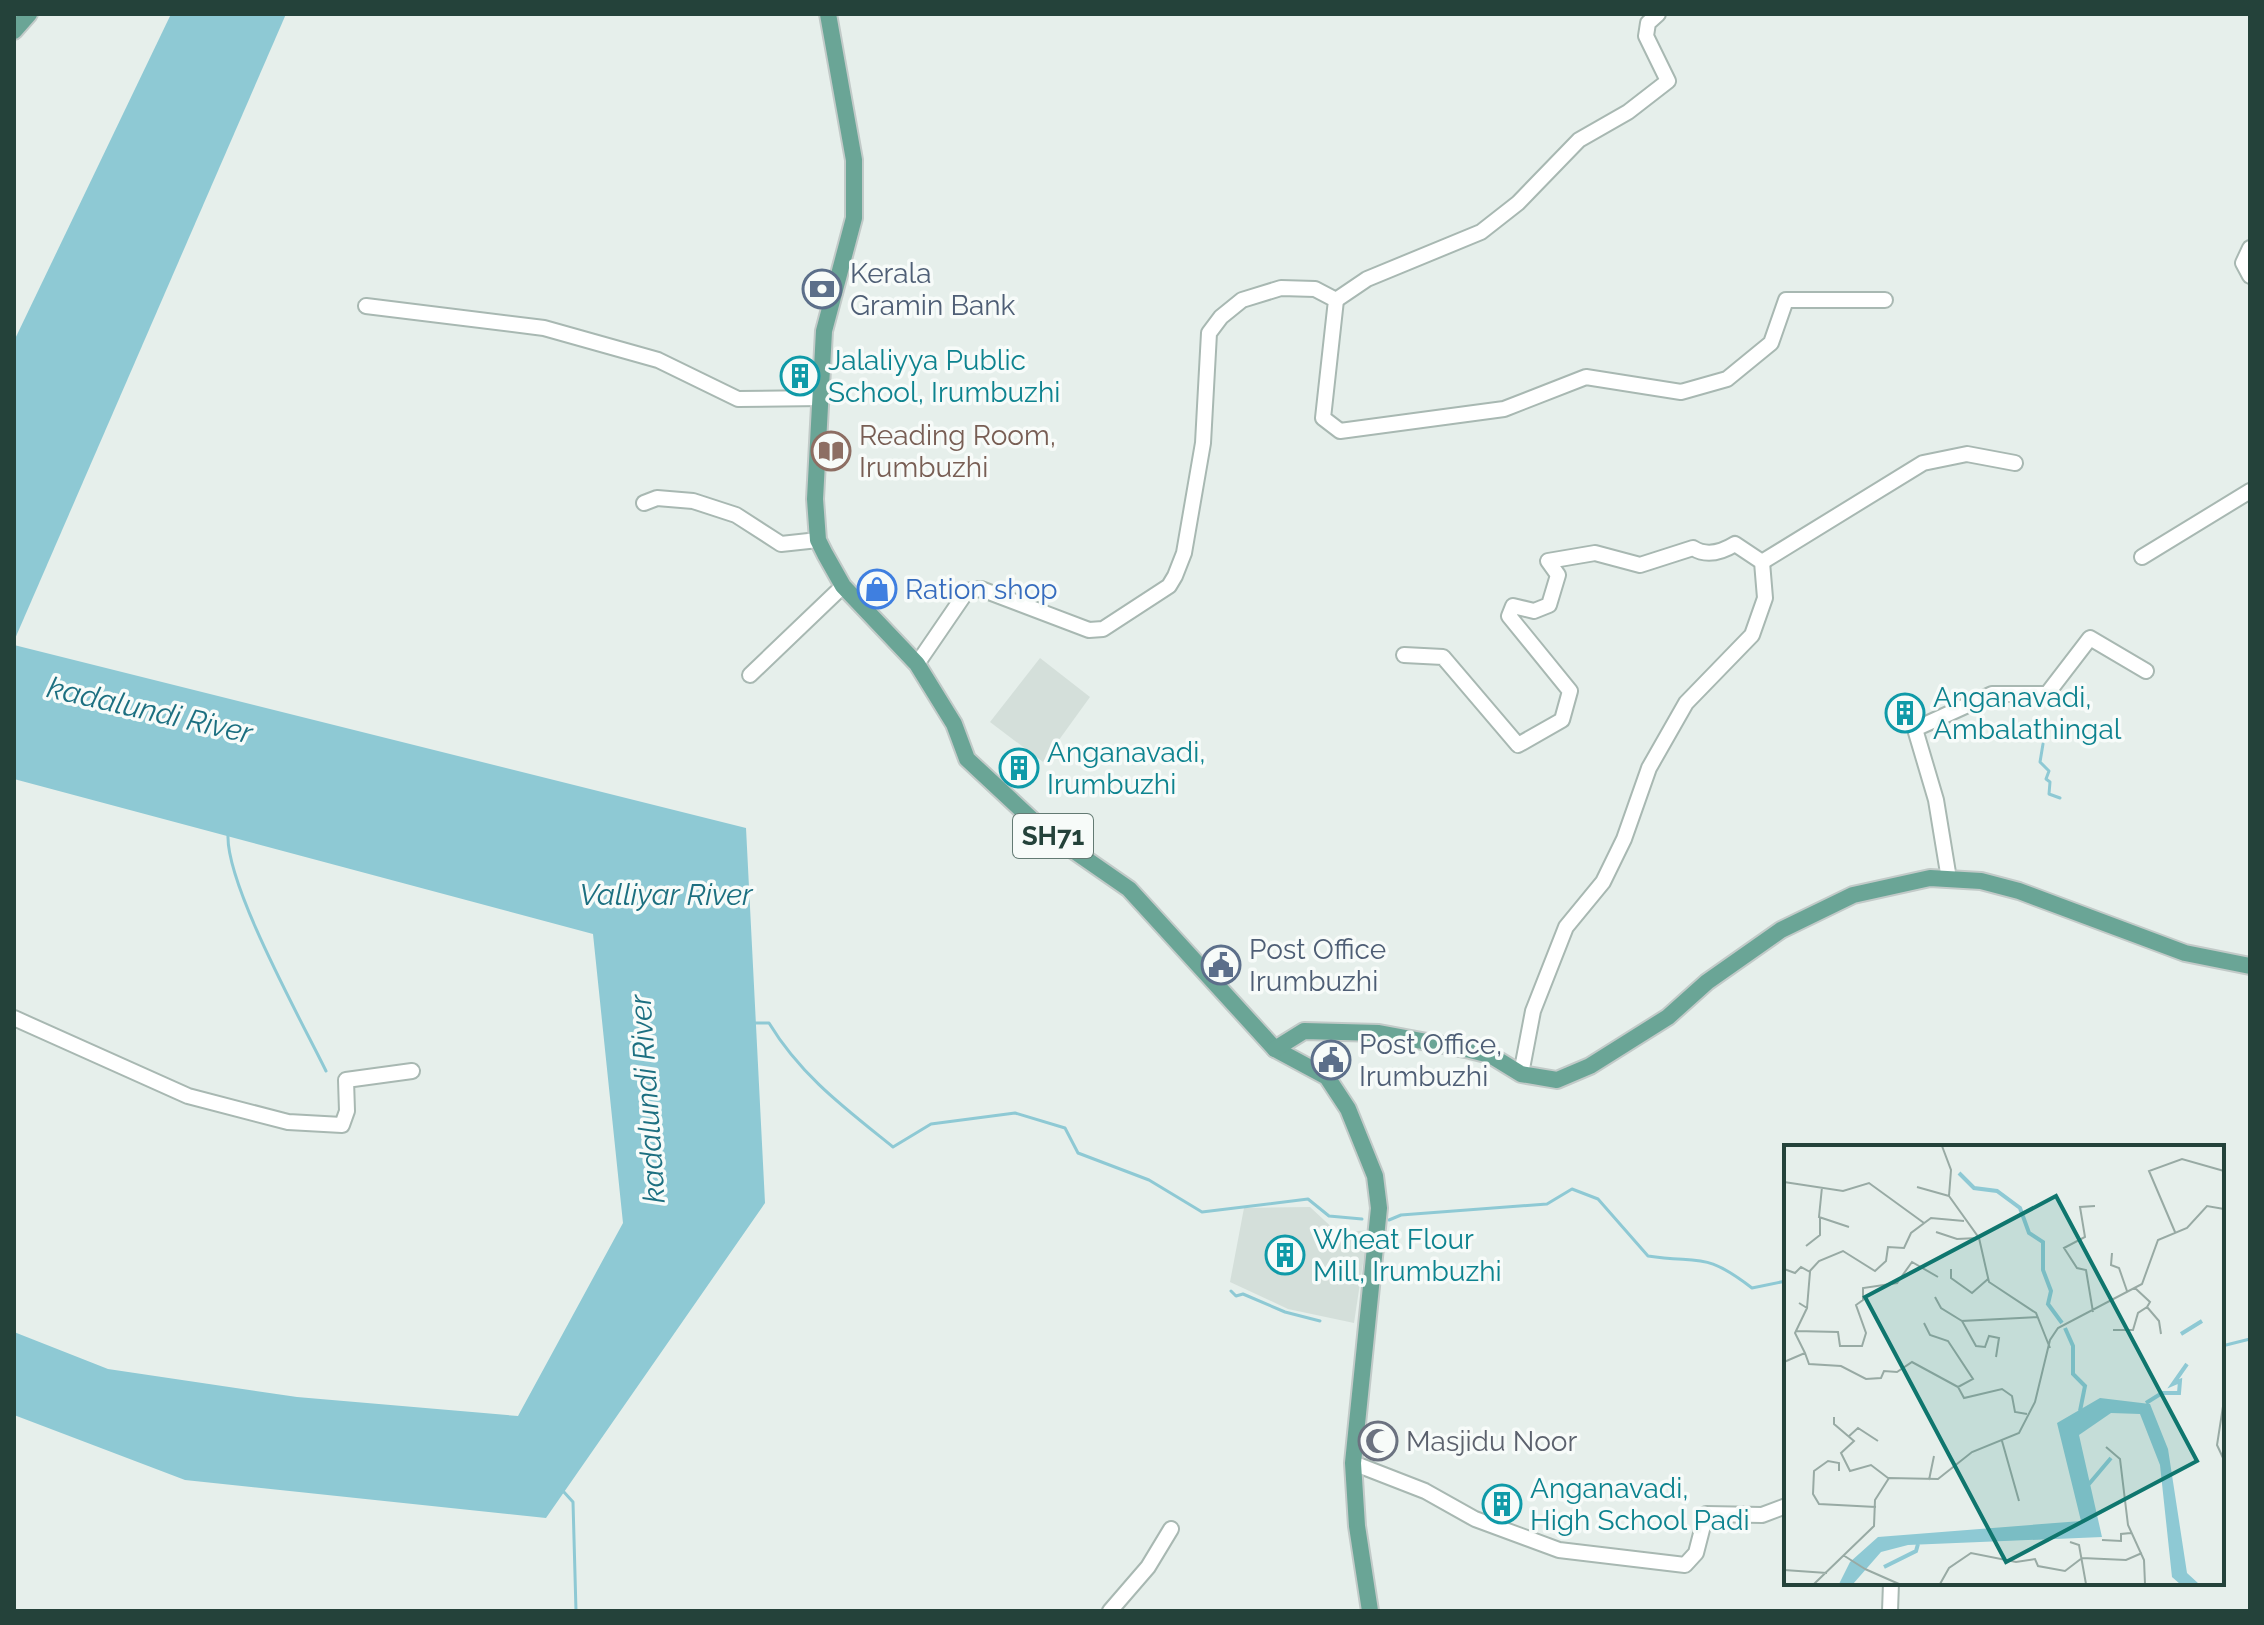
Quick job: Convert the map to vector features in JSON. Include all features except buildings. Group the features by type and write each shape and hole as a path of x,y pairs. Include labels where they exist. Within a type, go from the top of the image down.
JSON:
{"main road":[{"path":"14,31 29,14"},
{"name":"SH71","path":"828,14 854,160 854,218 824,331 815,499 818,540 843,586 917,664 954,724 967,759 1041,828 1129,889 1275,1049 1327,1077 1348,1109 1375,1176 1378,1230 1363,1343 1353,1463 1357,1526 1370,1611"},
{"path":"1275,1049 1304,1031 1369,1032 1480,1053 1521,1074 1557,1080 1590,1066 1668,1017 1707,982 1781,930 1853,895 1908,880 1981,881 2019,891 2185,953 2250,966"}],"street":[{"path":"1658,14 1648,23 1646,36 1668,81 1628,112 1579,140 1518,203 1481,232 1367,279 1336,300 1323,418 1340,431 1504,409 1586,377 1681,392 1727,379 1758,356 1771,343 1786,300 1885,300"},
{"path":"2250,248 2243,263 2250,276"},
{"path":"917,664 967,591 981,589 1089,630 1103,629 1169,586 1184,553 1203,443 1209,333 1221,317 1242,300 1281,288 1315,289 1336,300"},
{"path":"366,306 544,328 658,360 738,399 822,398"},
{"path":"1762,562 1923,463 1967,454 2015,463"},
{"path":"2142,557 2250,491"},
{"path":"644,503 657,498 693,501 736,515 781,544 818,540"},
{"path":"1404,655 1443,657 1518,745 1562,720 1570,691 1509,616 1513,606 1534,611 1549,605 1556,592 1558,575 1548,561 1595,553 1640,565 1693,548 1701,553 1724,551 1735,544 1762,562"},
{"path":"1521,1074 1533,1011 1566,927 1603,882 1624,839 1649,768 1686,703 1752,635 1765,598 1762,562"},
{"path":"750,675 843,586"},
{"path":"1949,879 1934,792 1915,729 1992,694 2047,694 2090,638 2146,671"},
{"path":"14,1018 188,1096 288,1122 342,1125 347,1111 346,1080 412,1071"},
{"path":"1353,1463 1425,1491 1475,1519 1559,1550 1667,1565 1685,1565 1696,1553 1706,1514 1762,1515 1784,1507"},
{"path":"1110,1611 1148,1567 1171,1529"},
{"path":"1890,1611 1891,1585"}],"shaded area":[{"path":"1040,658 1090,697 1043,762 990,722"},
{"path":"1310,1207 1338,1233 1368,1230 1354,1323 1288,1309 1230,1282 1244,1208"}],"water":[{"path":"171,14 286,14 14,641 14,341"},
{"name":"Valliyar River","path":"14,645 746,828 765,1203 546,1518 185,1480 14,1415 14,1332 108,1369 297,1397 518,1416 623,1223 593,934 14,779"}],"waterway":[{"path":"2043,744 2040,762 2049,771 2046,779 2050,782 2049,794 2060,798"},
{"path":"228,835 239,886 252,918 326,1071"},
{"path":"753,1023 769,1023 810,1076 893,1147 931,1124 1015,1113 1065,1128 1078,1153 1149,1180 1202,1212 1308,1199 1329,1216 1362,1219"},
{"path":"1389,1220 1401,1215 1547,1204 1572,1189 1598,1199 1648,1256 1712,1264 1752,1288 1784,1281"},
{"path":"1231,1291 1236,1296 1243,1294 1285,1312 1320,1321"},
{"path":"2224,1346 2250,1339"},
{"path":"563,1491 573,1502 576,1611"}],"place":[{"name":"Kerala Gramin Bank","path":"822,289"},
{"name":"Jalaliyya Public School, Irumbuzhi","path":"800,376"},
{"name":"Reading Room, Irumbuzhi","path":"831,451"},
{"name":"Ration shop","path":"877,589"},
{"name":"Anganavadi, Ambalathingal","path":"1905,713"},
{"name":"Anganavadi, Irumbuzhi","path":"1019,768"},
{"name":"Post Office Irumbuzhi","path":"1221,965"},
{"name":"Post Office, Irumbuzhi","path":"1331,1060"},
{"name":"Wheat Flour Mill, Irumbuzhi","path":"1285,1255"},
{"name":"Masjidu Noor","path":"1378,1441"},
{"name":"Anganavadi, High School Padi","path":"1502,1504"}],"water label":[{"name":"kadalundi River","path":"150,710"},
{"name":"kadalundi River","path":"647,1099"}]}
